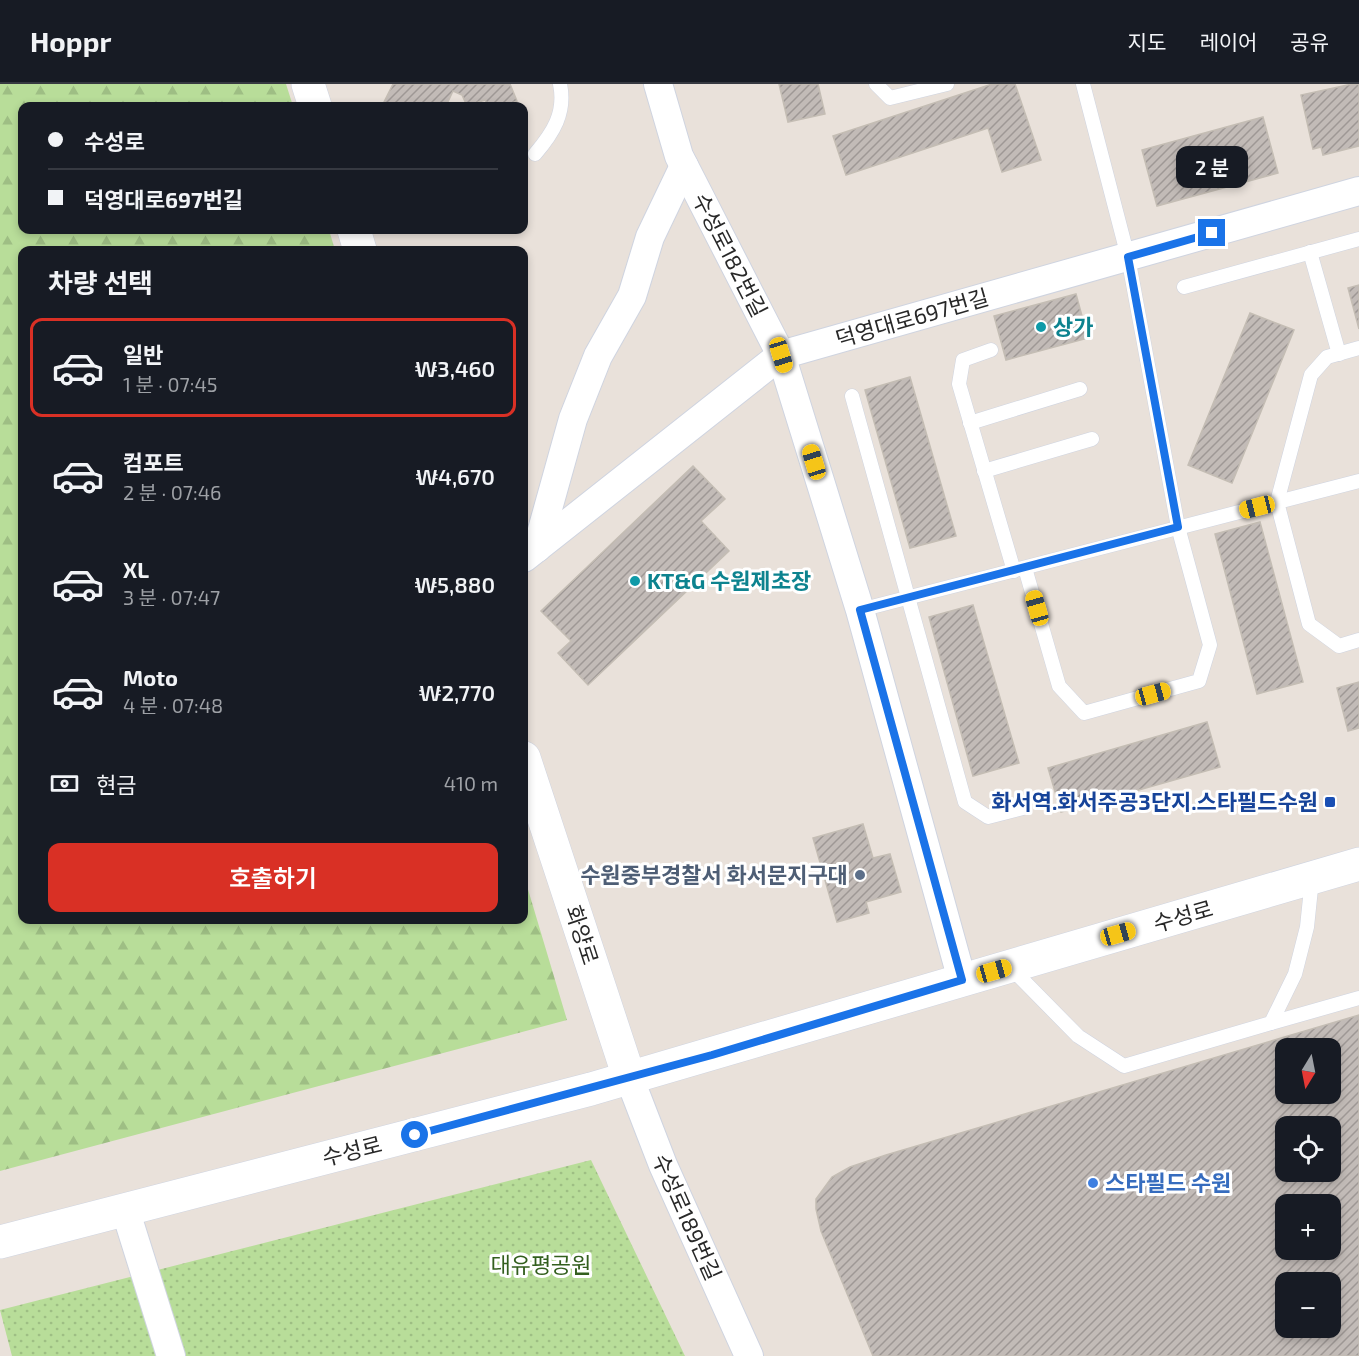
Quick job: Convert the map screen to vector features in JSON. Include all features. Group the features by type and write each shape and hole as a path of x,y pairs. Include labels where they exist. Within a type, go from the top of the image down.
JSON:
{"main road":[{"path":"308,84 314,102"},
{"name":"화양로","path":"528,771 629,1077"},
{"name":"수성로","path":"0,1242 712,1055 1359,864"}],"street":[{"name":"수성로182번길","path":"658,84 684,166 781,355 860,610 962,980"},
{"path":"530,553 573,419 598,356 632,296 650,237 684,166"},
{"name":"덕영대로697번길","path":"530,553 781,355 1359,191"},
{"name":"수성로189번길","path":"629,1077 663,1165 749,1356"},
{"path":"125,1209 171,1356"}],"lane":[{"path":"536,154 556,129 563,96 560,84"},
{"path":"876,84 890,98 947,84"},
{"path":"992,350 963,360 959,384 984,471 1059,686 1084,713 1199,681 1210,645 1178,527 1128,257 1083,84"},
{"path":"1184,287 1359,239"},
{"path":"1310,252 1338,354"},
{"path":"1359,348 1327,357 1311,375 1277,502 1309,624 1339,646 1359,640"},
{"path":"970,423 1080,390"},
{"path":"852,396 965,802 988,817 1023,808"},
{"path":"984,471 1092,439"},
{"path":"860,610 1359,481"},
{"path":"1271,1023 1295,974 1307,927 1312,878"},
{"path":"1010,966 1078,1036 1124,1066 1359,998"}],"green space":[{"path":"0,84 286,84 292,102 18,102 18,234 330,234 334,246 18,246 18,924 528,924 528,889 567,1020 0,1171"},
{"name":"대유평공원","path":"591,1160 685,1356 12,1356 0,1310"}],"building":[{"path":"393,84 510,84 517,101 465,102 462,95 453,91 448,102 384,102"},
{"path":"779,84 818,84 825,114 788,122"},
{"path":"992,84 1015,84 1041,160 1002,172 988,128 846,175 833,136"},
{"path":"1359,84 1359,146 1323,155 1321,147 1313,149 1301,95"},
{"path":"1263,117 1278,173 1157,206 1142,150"},
{"path":"1359,285 1359,329 1348,288"},
{"name":"상가","path":"1076,294 1088,338 1006,360 994,316"},
{"path":"1250,313 1294,330 1232,483 1188,465"},
{"path":"910,377 956,536 910,548 865,390"},
{"name":"KT&G 수원제초장","path":"693,466 725,499 701,521 729,551 588,685 558,653 571,641 541,611"},
{"path":"1260,522 1303,682 1257,694 1215,534"},
{"path":"973,605 1019,763 973,776 929,617"},
{"path":"1359,682 1359,728 1348,731 1337,688"},
{"path":"1207,722 1220,767 1061,812 1048,768"},
{"name":"수원중부경찰서 화서문지구대","path":"863,824 873,858 890,854 901,892 866,902 869,913 837,922 813,838"},
{"name":"스타필드 수원","path":"1359,1015 1359,1356 873,1356 821,1231 816,1209 816,1199 832,1177 850,1167 1275,1040 1275,1104 1341,1104 1341,1038 1281,1038"}],"place":[{"name":"상가","path":"1041,327"},
{"name":"KT&G 수원제초장","path":"635,581"},
{"name":"화서역.화서주공3단지.스타필드수원","path":"1330,802"},
{"name":"수원중부경찰서 화서문지구대","path":"860,875"},
{"name":"스타필드 수원","path":"1093,1183"}],"route":[{"path":"415,1135 712,1055 962,980 860,610 1178,527 1128,257 1212,233"}]}
